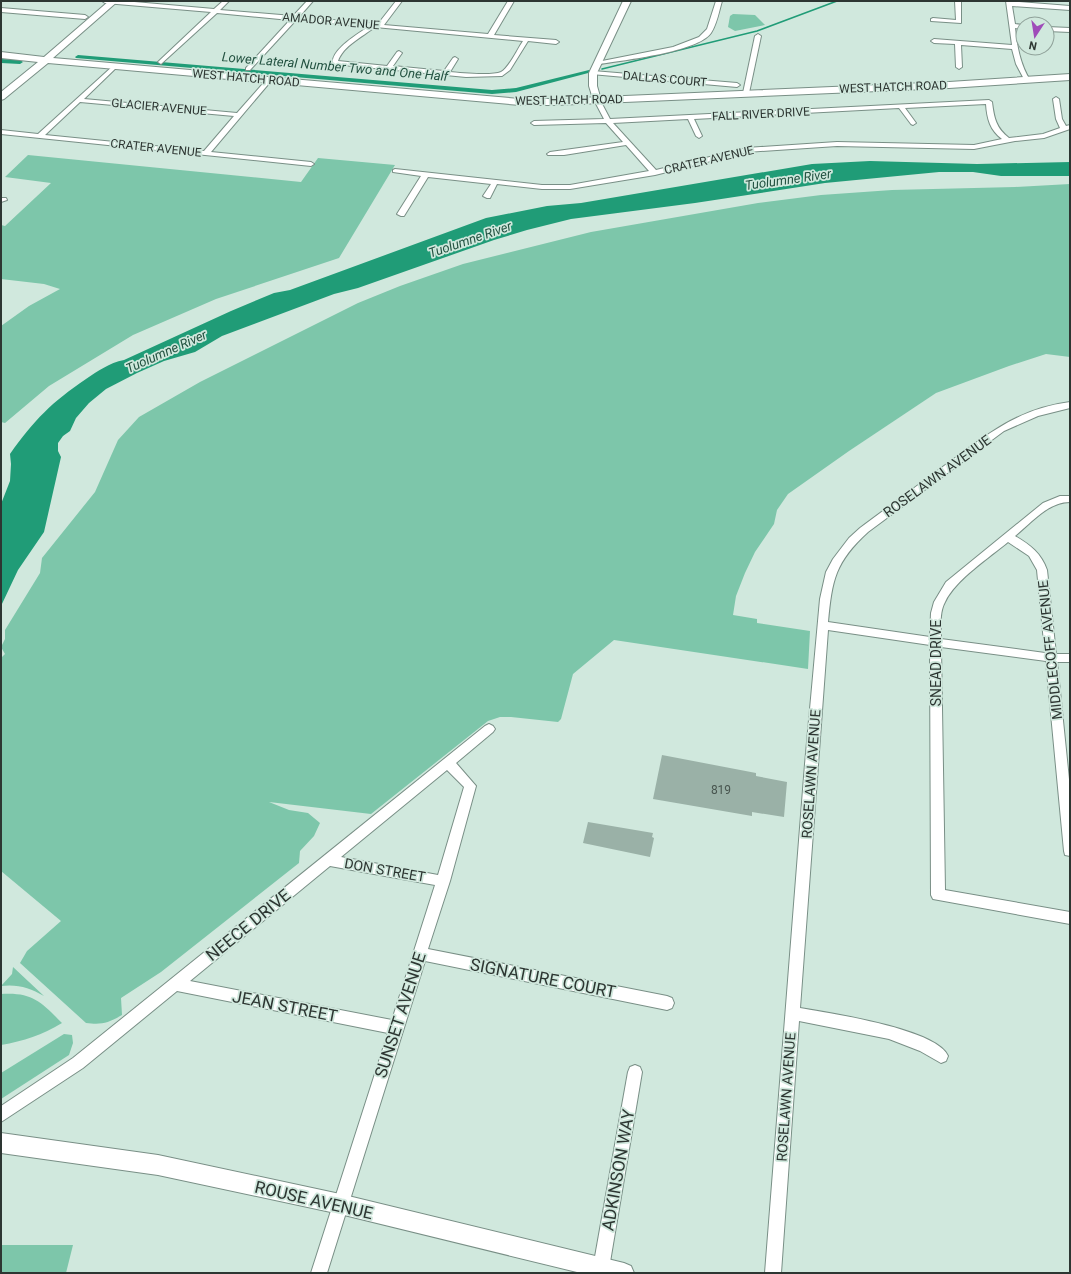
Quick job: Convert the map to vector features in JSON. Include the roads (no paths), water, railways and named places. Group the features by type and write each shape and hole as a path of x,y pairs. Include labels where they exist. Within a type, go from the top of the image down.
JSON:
{"main road":[{"path":"1,97 86,17 111,1"},
{"path":"1,86 41,59 111,1"},
{"name":"WEST HATCH ROAD","path":"1,55 114,67 520,102 555,102 746,94 1070,77"}],"street":[{"name":"AMADOR AVENUE","path":"111,1 556,42"},
{"path":"161,62 226,1"},
{"path":"248,69 310,1"},
{"path":"399,1 377,25 347,45 336,58 335,63 474,75 502,74 511,66 526,40"},
{"path":"490,36 511,1"},
{"path":"627,1 600,62 593,73 592,86 597,100 608,121 655,173"},
{"path":"600,62 683,46 703,40 708,33 719,1"},
{"path":"933,20 959,22 958,1"},
{"path":"1015,40 1009,2 1070,8"},
{"path":"1,10 86,17"},
{"path":"1055,29 1070,30"},
{"path":"746,94 758,36"},
{"path":"934,41 1015,47"},
{"path":"958,43 960,67"},
{"path":"389,68 399,53"},
{"path":"1018,56 1020,68 1027,80"},
{"path":"446,73 455,59"},
{"path":"40,136 114,67"},
{"name":"DALLAS COURT","path":"593,73 737,85"},
{"path":"206,153 269,80"},
{"path":"1056,99 1059,119 1067,128"},
{"name":"GLACIER AVENUE","path":"78,100 239,115"},
{"name":"FALL RIVER DRIVE","path":"534,123 608,121 989,102 992,124 997,132 1009,141"},
{"path":"900,106 913,123"},
{"path":"690,117 699,136"},
{"name":"CRATER AVENUE","path":"395,172 551,188 570,187 655,173 747,150 826,144 963,148 1044,136 1067,128"},
{"name":"CRATER AVENUE","path":"1,132 311,164"},
{"path":"550,154 564,154 628,143"},
{"path":"401,214 424,175"},
{"path":"488,196 495,182"},
{"name":"ROSELAWN AVENUE","path":"773,1273 811,764 825,599 831,572 838,559 853,540 1001,429 1025,418 1048,410 1070,405"},
{"name":"SNEAD DRIVE","path":"1070,499 1060,499 1046,505 957,578 944,592 939,602 936,613 935,642 938,895 1070,918"},
{"name":"MIDDLECOFF AVENUE","path":"1008,536 1032,552 1040,564 1051,658 1070,852"},
{"path":"823,625 1051,658 1070,658"},
{"name":"NEECE DRIVE","path":"1,1114 78,1063 490,729"},
{"name":"SUNSET AVENUE","path":"319,1273 443,881 470,786 448,762"},
{"name":"DON STREET","path":"327,860 443,881"},
{"name":"SIGNATURE COURT","path":"420,954 667,1003"},
{"name":"JEAN STREET","path":"174,984 396,1028"},
{"path":"793,1013 893,1033 913,1040 941,1056"},
{"name":"ADKINSON WAY","path":"601,1268 634,1072"},
{"name":"ROUSE AVENUE","path":"1,1143 158,1165 340,1204 624,1273"}],"water":[{"name":"Tuolumne River","path":"870,161 977,164 1070,162 1070,176 1001,176 973,172 939,172 825,183 695,203 571,219 494,240 358,288 334,294 222,336 195,352 164,361 106,389 89,403 76,418 70,431 63,436 58,443 58,451 61,457 44,532 18,570 1,606 1,504 10,481 10,454 27,431 44,412 99,370 274,293 290,290 486,218 547,206 581,203 812,164"}],"waterway":[{"name":"Lower Lateral Number Two and One Half","path":"602,69 757,31 837,1"},
{"name":"Lower Lateral Number Two and One Half","path":"78,57 492,92 516,90 589,72"},
{"path":"1,61 20,62"}]}
